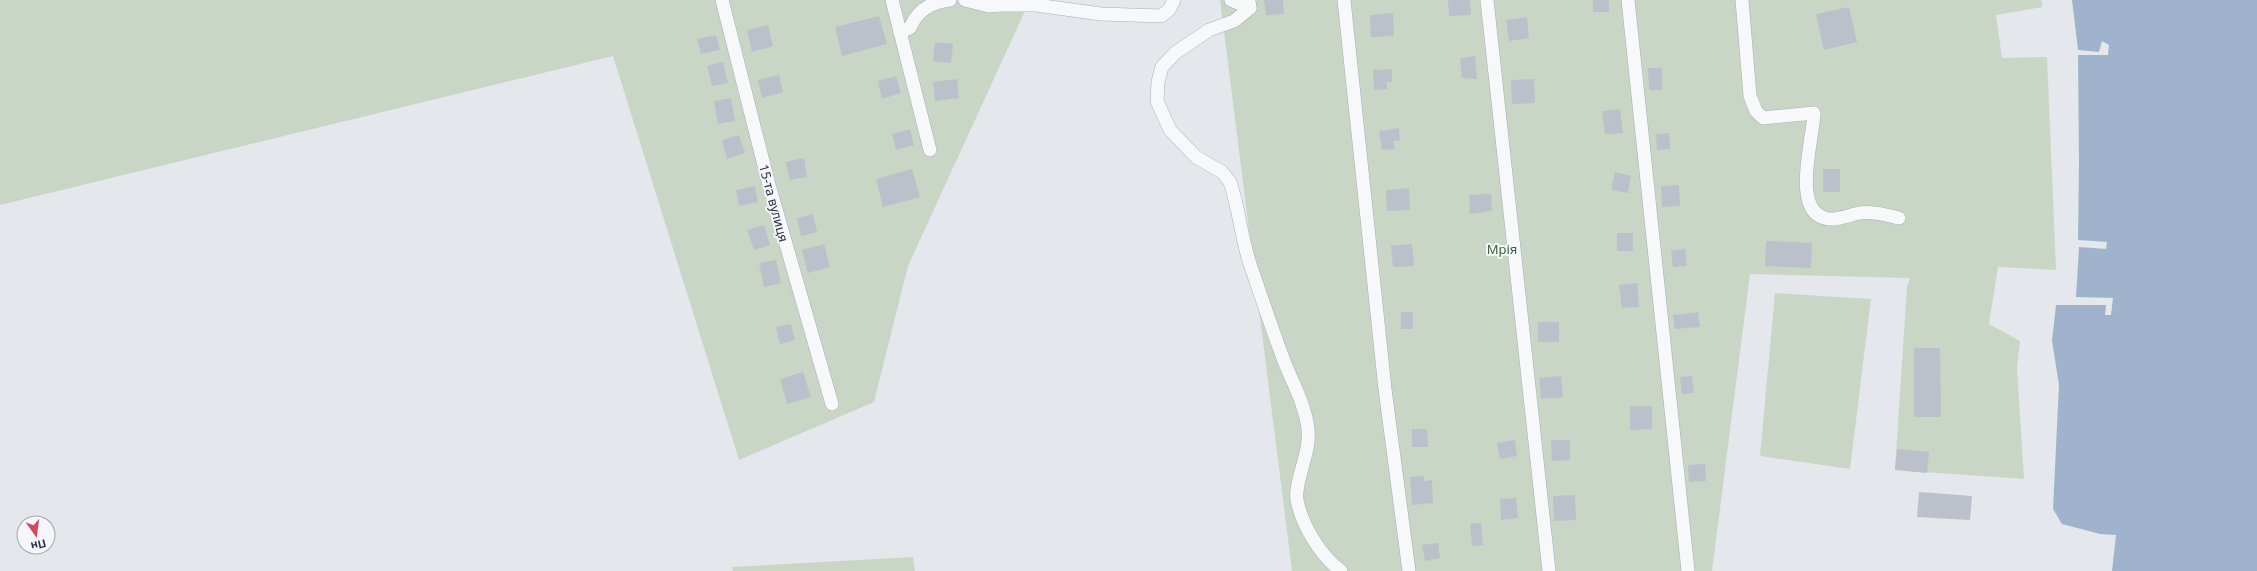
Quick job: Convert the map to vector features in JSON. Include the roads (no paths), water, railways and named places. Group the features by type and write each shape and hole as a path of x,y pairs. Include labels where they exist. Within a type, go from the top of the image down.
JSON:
{"street":[{"name":"15-та вулиця","path":"722,0 775,207 832,404"},
{"path":"892,0 930,150"},
{"path":"900,32 910,28 914,18 925,8 950,0"},
{"path":"965,0 989,6 1001,3 1036,5 1101,14 1161,16 1169,10 1174,0"},
{"path":"1231,0 1250,4"},
{"path":"1344,0 1385,389 1410,571"},
{"path":"1487,0 1550,571"},
{"path":"1628,0 1688,571"},
{"path":"1742,0 1750,96 1756,111 1763,118 1814,113 1814,126 1806,187 1808,201 1816,213 1828,219 1860,213 1899,218"},
{"path":"1250,4 1234,21 1210,30 1175,53 1162,68 1158,82 1157,101 1170,130 1182,144 1196,157 1222,172 1230,182 1249,262 1284,362 1304,404 1308,441 1303,470 1298,484 1297,500 1316,543 1333,565 1341,571"}],"water":[{"path":"2072,0 2257,0 2257,571 2112,571 2116,535 2100,534 2062,524 2053,509 2059,385 2052,341 2056,305 2106,305 2105,315 2111,315 2113,298 2076,297 2079,247 2106,249 2107,242 2078,240 2078,55 2108,55 2109,45 2102,41 2099,52 2078,50"}],"park label":[{"name":"Мрія","path":"1502,249"}]}
